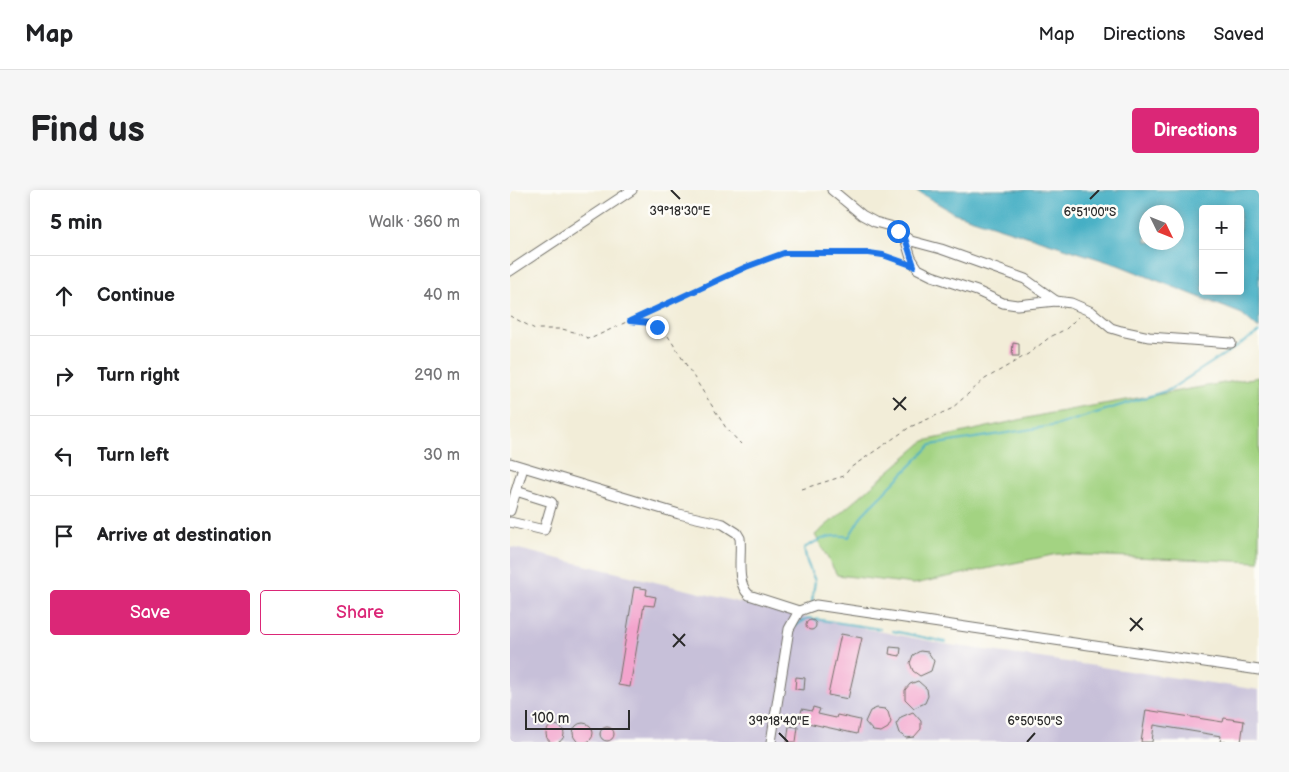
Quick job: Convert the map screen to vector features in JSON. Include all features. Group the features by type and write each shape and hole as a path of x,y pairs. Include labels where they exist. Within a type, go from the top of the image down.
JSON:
{"street":[{"path":"510,272 632,190"},
{"path":"832,190 862,215 875,222 890,226 905,238 1025,279 1056,301"},
{"path":"905,238 914,266 932,276 1003,303 1017,305 1056,301 1071,303 1086,309 1110,328 1121,331 1149,336 1231,342"},
{"path":"510,464 679,514 731,527 740,538 741,582 745,591 749,595 799,611 816,605 1259,670"},
{"path":"510,511 523,468"},
{"path":"510,522 544,530 552,504 551,502 516,491"},
{"path":"770,742 789,629 799,611"}],"path":[{"path":"510,316 535,329 562,329 590,339 746,267 784,253 869,253 883,255 914,266"},
{"path":"802,489 844,476 850,468 910,426 951,409 985,379 1028,354 1050,337 1066,329 1086,309"},
{"path":"630,321 650,323 664,331 726,428 741,444"}],"shaded area":[{"path":"510,547 775,611 950,645 1259,690 1259,742 510,742"}],"green space":[{"path":"1259,377 1259,562 1057,554 914,584 837,575 815,535 924,441 1046,414"}],"water":[{"path":"915,190 1259,190 1259,329 1242,314 1118,265 954,213"}],"building":[{"path":"1013,343 1019,344 1019,356 1012,356"},
{"path":"634,587 647,589 646,595 656,597 654,606 644,605 630,687 618,685"},
{"path":"809,620 813,620 816,625 815,629 809,630 806,627 806,623"},
{"path":"841,634 862,638 848,699 828,695"},
{"path":"890,647 901,648 900,656 889,654"},
{"path":"920,651 928,652 934,661 931,671 920,676 913,671 910,663 913,655"},
{"path":"796,677 805,678 804,690 795,689"},
{"path":"918,681 927,689 928,696 925,703 914,708 905,699 905,690 910,684"},
{"path":"813,707 820,709 818,714 836,718 837,715 860,720 857,734 799,721 802,709 812,711"},
{"path":"877,708 885,709 888,712 891,722 888,728 881,732 873,731 865,722 870,711"},
{"path":"1146,710 1223,722 1224,718 1244,721 1241,742 1220,742 1221,736 1154,725 1152,742 1141,742"},
{"path":"913,712 921,721 921,729 914,737 906,738 899,733 896,724 901,717"},
{"path":"583,723 590,726 593,733 590,740 583,743 576,740 573,733 576,726"},
{"path":"551,725 559,725 564,730 562,741 551,743 546,738 546,730"},
{"path":"789,726 798,727 796,742 787,742"},
{"path":"607,727 612,729 614,734 612,739 607,741 602,739 600,734 602,729"}],"waterway":[{"path":"812,602 815,581 807,562 804,548 826,538 837,536 849,537 862,515 931,445 1058,425 1169,390 1259,332"},
{"path":"795,626 808,618 880,629"},
{"path":"893,631 946,642"}],"route":[{"path":"657,327 650,323 630,321 746,267 784,253 869,253 883,255 914,266 905,238 898,231"}]}
